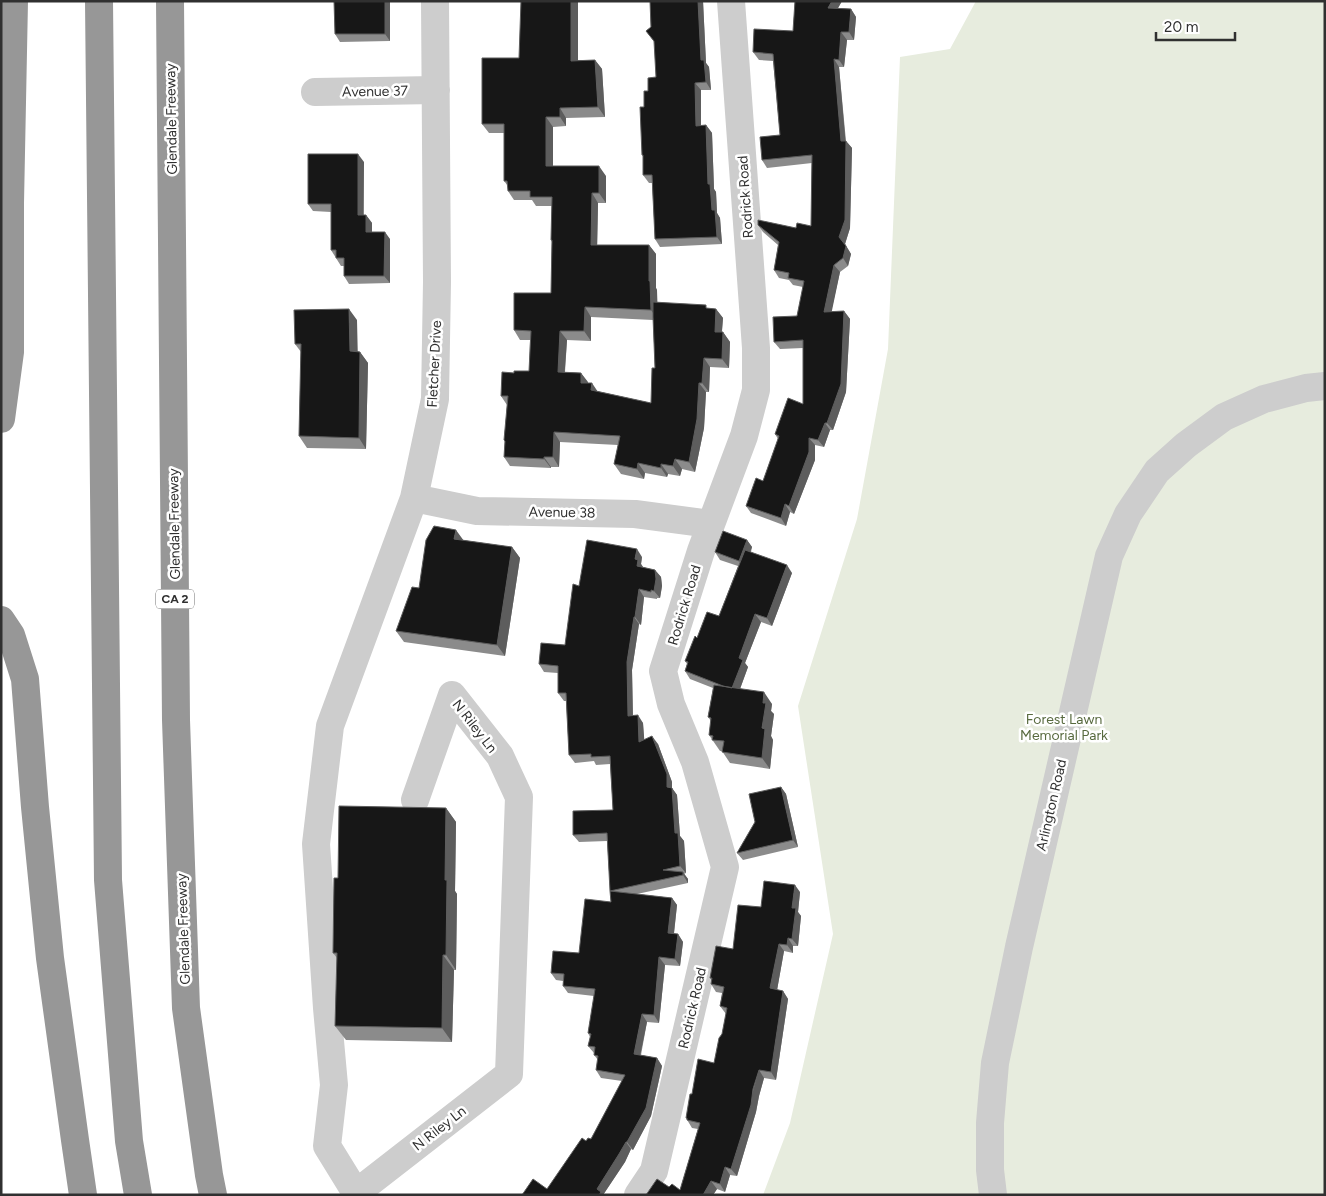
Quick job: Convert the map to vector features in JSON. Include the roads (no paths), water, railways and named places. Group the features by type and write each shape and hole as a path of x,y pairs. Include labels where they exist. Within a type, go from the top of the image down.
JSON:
{"highway":[{"path":"1,419 10,352 10,203 14,1"},
{"path":"99,1 108,880 129,1141 138,1195"},
{"name":"Glendale Freeway","path":"170,1 176,720 185,998 213,1195"},
{"path":"1,620 11,635 25,679 34,807 50,958 83,1195"}],"street":[{"name":"Fletcher Drive","path":"336,711 414,498 435,399 437,282 435,1"},
{"name":"Rodrick Road","path":"638,1195 654,1171 725,867 695,762 670,704 663,671 701,551 744,436 756,390 756,348 731,1"},
{"name":"Avenue 37","path":"315,92 436,90"},
{"name":"Arlington Road","path":"992,1195 990,1123 995,1063 1018,947 1109,556 1128,514 1157,471 1186,445 1224,417 1264,400 1306,388 1325,386"},
{"name":"Avenue 38","path":"414,498 477,510 635,514 711,524"},
{"name":"N Riley Ln","path":"336,711 330,726 316,844 334,1085 327,1146 356,1193 509,1074 519,797 500,756 452,696 415,800"}],"park label":[{"name":"Forest Lawn Memorial Park","path":"1064,728"}]}
